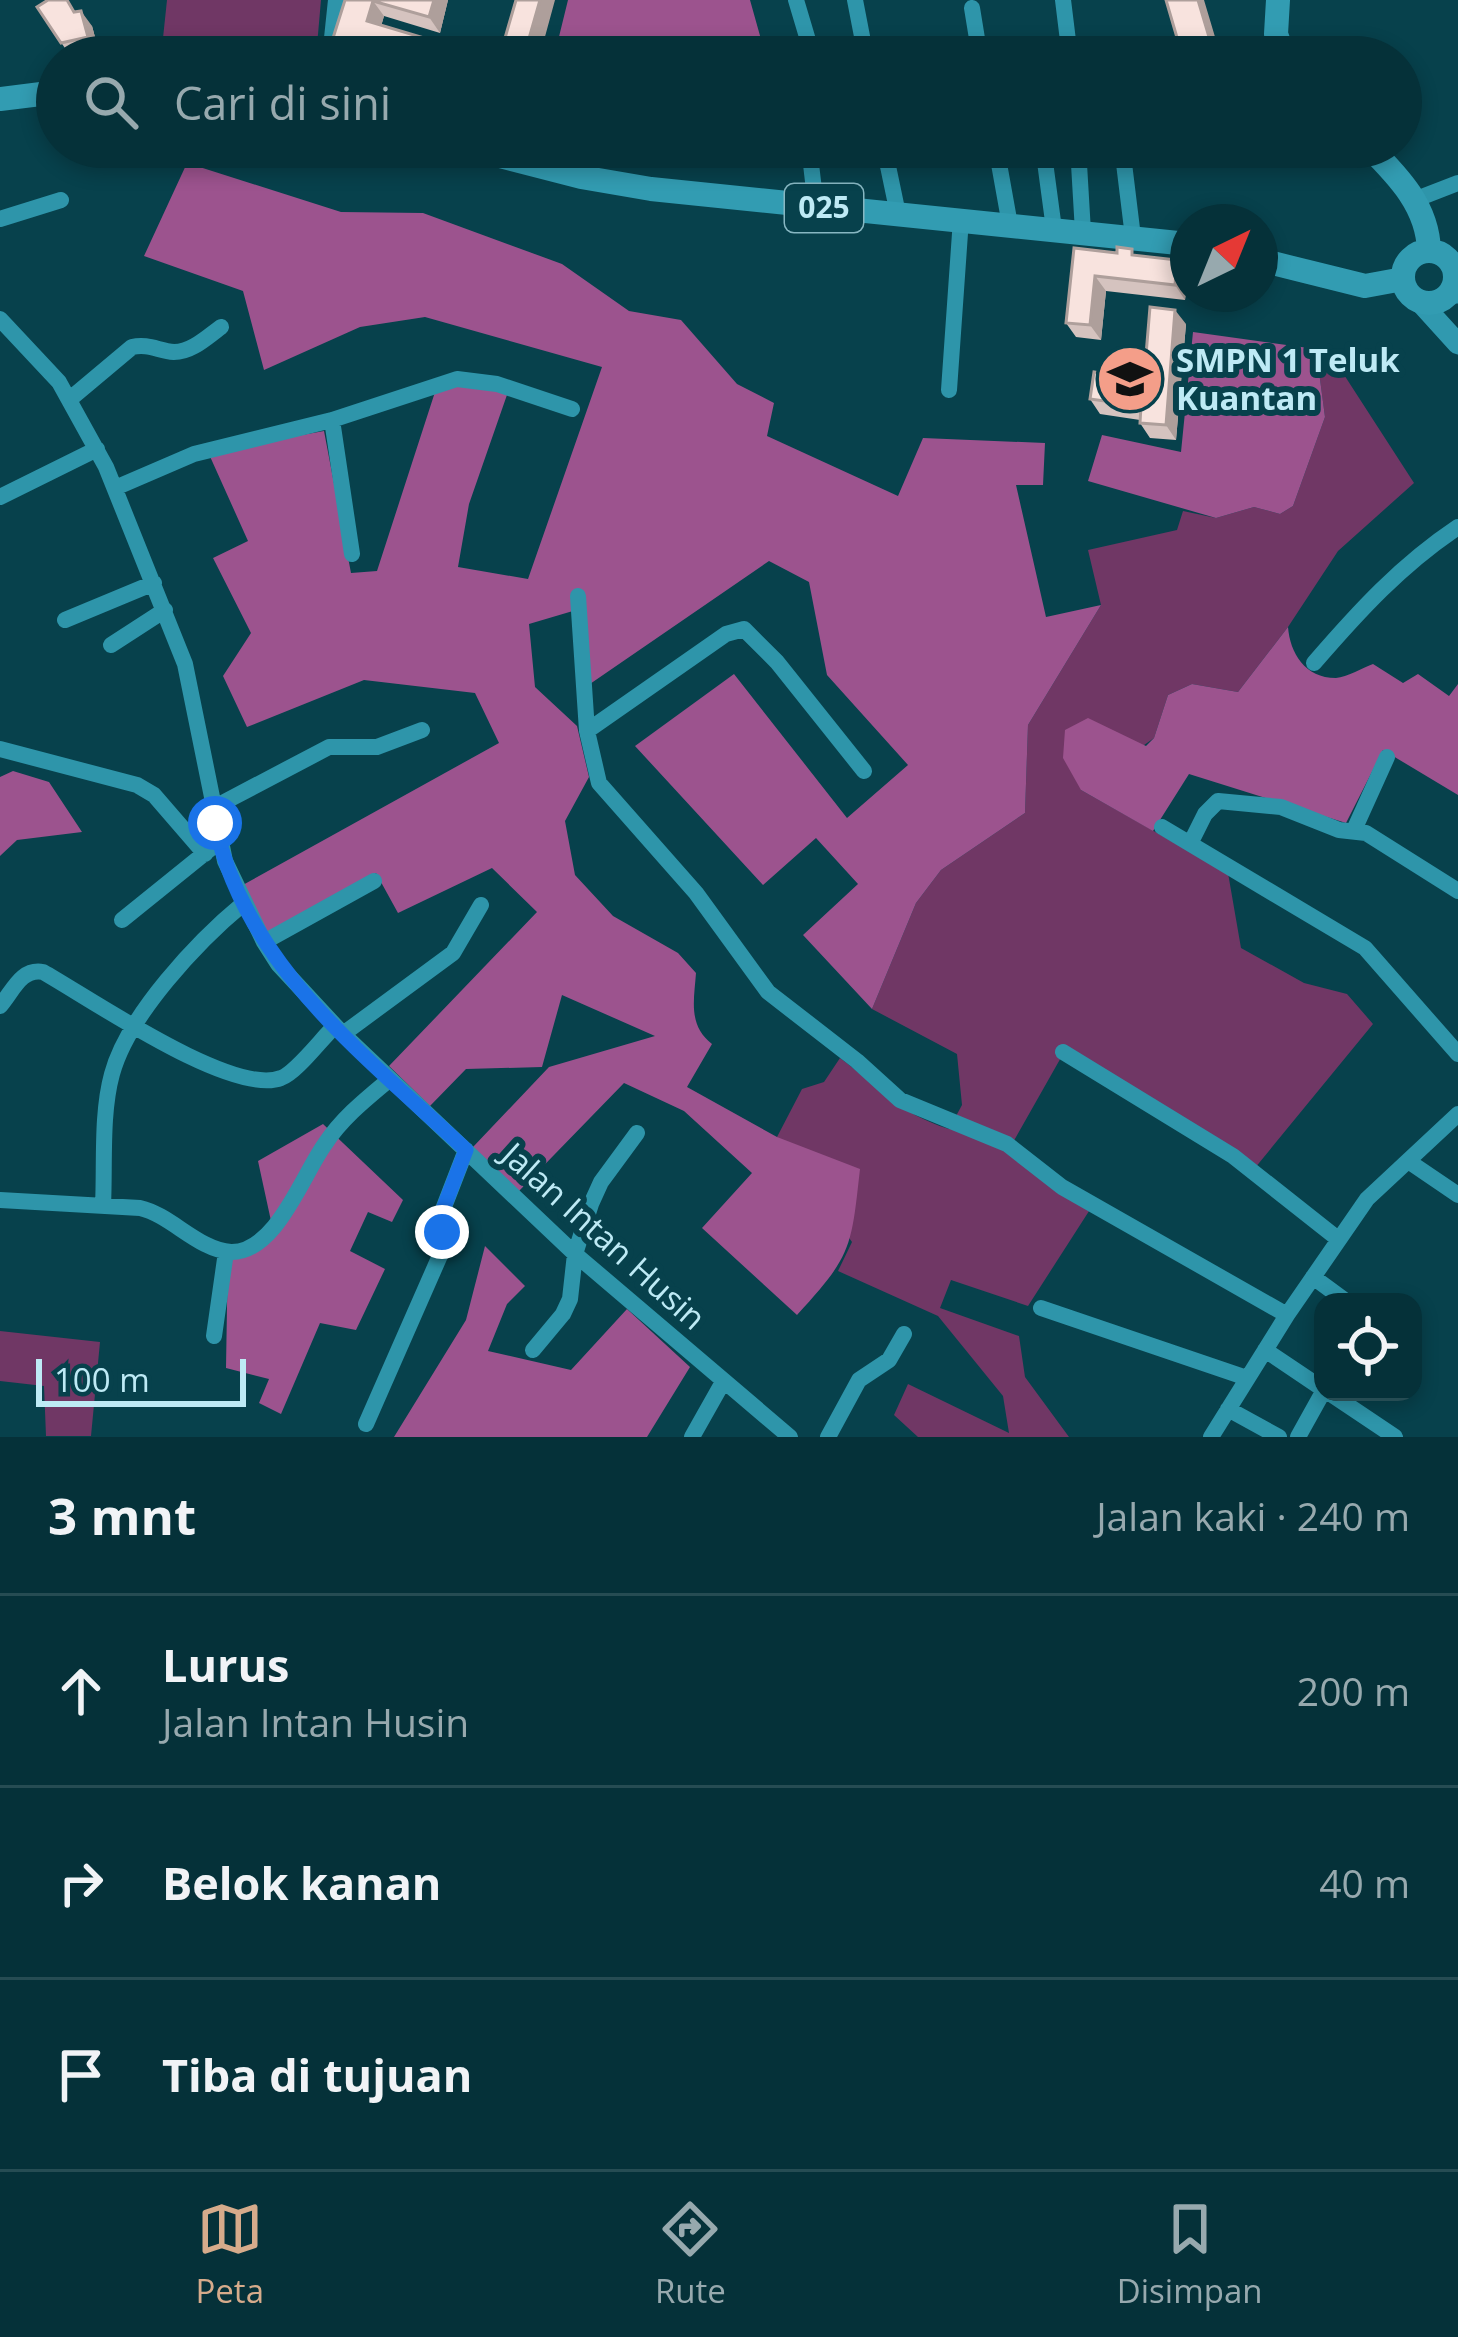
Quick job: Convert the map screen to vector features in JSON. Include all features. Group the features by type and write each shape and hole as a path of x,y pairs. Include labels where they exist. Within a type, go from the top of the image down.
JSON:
{"highway":[{"path":"1277,36 1279,0"},
{"path":"0,98 36,94"},
{"name":"025","path":"547,168 651,189 1170,242"},
{"path":"1387,168 1414,200 1428,229 1429,251"},
{"path":"1429,251 1451,262 1456,290 1436,303 1419,302 1403,279 1413,256 1429,251"},
{"path":"1278,264 1365,286 1403,279"}],"main road":[{"path":"1419,302 1458,344"}],"street":[{"path":"332,36 336,0"},
{"path":"796,0 807,36"},
{"path":"855,0 862,36"},
{"path":"1063,0 1067,36"},
{"path":"972,8 977,36"},
{"path":"811,168 816,207"},
{"path":"888,168 898,214"},
{"path":"1000,168 1010,225"},
{"path":"1046,168 1054,229"},
{"path":"1079,168 1083,232"},
{"path":"1125,168 1133,237"},
{"path":"1414,200 1458,183"},
{"path":"0,219 61,200"},
{"path":"949,390 961,219"},
{"name":"Jalan Intan Husin","path":"0,319 43,362 70,399 115,488 165,610 195,706 213,808 212,848 264,942 339,1030 575,1254 790,1437"},
{"path":"70,399 132,347 182,351 221,327"},
{"path":"115,488 194,454 332,420 458,379 497,384 572,410"},
{"path":"332,420 352,554"},
{"path":"0,497 97,449"},
{"path":"1314,663 1413,557 1458,527"},
{"path":"64,620 154,584"},
{"path":"578,596 586,731 594,771 606,796 696,893 744,961 787,1009 857,1060 900,1100 1007,1144 1062,1187 1287,1315"},
{"path":"112,645 165,610"},
{"path":"586,731 726,634 744,628 864,771"},
{"path":"213,808 329,747 377,747 422,730"},
{"path":"0,749 136,785 154,795 212,848 122,920"},
{"path":"1354,830 1387,758"},
{"path":"1191,842 1210,808 1224,800 1281,807 1339,830 1366,833 1458,891"},
{"path":"1162,827 1365,948 1452,1033 1458,1054"},
{"path":"264,942 374,881"},
{"path":"104,1206 112,1070 154,996 244,903"},
{"path":"0,1006 23,976 37,970 200,1063 273,1080 453,953 481,905"},
{"path":"1063,1052 1233,1156 1338,1238"},
{"path":"0,1200 150,1210 226,1252 252,1246 274,1227 331,1136 390,1079"},
{"path":"1211,1437 1338,1238 1383,1181 1411,1162 1458,1114"},
{"path":"533,1349 570,1299 575,1254 596,1191 638,1133"},
{"path":"365,1424 442,1251 442,1212 466,1150"},
{"path":"1411,1162 1458,1195"},
{"path":"214,1336 226,1252"},
{"path":"1312,1277 1334,1293"},
{"path":"1041,1308 1247,1378"},
{"path":"828,1437 859,1381 890,1360 904,1334"},
{"path":"1265,1350 1314,1383"},
{"path":"692,1437 723,1382"},
{"path":"1298,1437 1319,1401"},
{"path":"1340,1401 1395,1437"},
{"path":"1228,1409 1279,1437"}],"shaded area":[{"path":"167,0 321,0 318,36 163,36"},
{"path":"568,0 750,0 760,36 559,36"},
{"path":"185,168 203,168 341,212 423,213 562,264 629,311 681,320 737,384 774,403 767,436 898,496 923,438 1045,443 1043,485 1016,485 1046,617 1101,605 1028,725 1025,813 941,870 916,903 872,1009 803,935 858,884 816,838 763,885 635,746 734,674 847,818 908,765 827,675 809,582 769,561 587,686 583,608 529,624 535,687 577,726 589,777 565,821 575,875 613,916 678,953 696,973 696,1021 712,1044 687,1087 777,1137 860,1169 846,1250 797,1315 702,1228 752,1173 684,1111 624,1083 519,1191 473,1147 549,1067 655,1036 562,995 542,1067 466,1069 430,1106 389,1066 537,912 492,868 398,913 376,873 266,935 241,886 499,743 475,693 364,680 247,727 223,676 251,633 213,558 248,541 208,452 324,431 351,573 377,571 435,392 461,383 508,392 469,504 458,567 528,579 602,367 425,317 360,327 264,370 243,291 144,256"},
{"path":"1193,332 1316,349 1325,417 1293,506 1280,514 1254,507 1216,518 1088,481 1102,435 1181,452"},
{"path":"1316,349 1339,367 1414,483 1338,551 1238,692 1192,684 1168,695 1154,738 1081,790 1228,873 1241,948 1304,983 1347,994 1373,1024 1250,1174 1063,1054 1007,1153 1091,1208 1028,1306 951,1280 940,1308 1019,1336 1025,1377 1069,1437 918,1437 894,1415 908,1384 1009,1433 1003,1396 938,1316 838,1271 852,1242 777,1137 802,1089 824,1082 840,1058 903,1107 949,1129 962,1105 957,1054 872,1009 916,903 941,870 1025,813 1028,725 1101,605 1088,550 1177,530 1183,511 1216,518 1254,507 1280,514 1293,506 1325,417"},
{"path":"1288,627 1301,662 1316,674 1340,677 1373,664 1403,683 1418,674 1449,696 1458,684 1458,795 1383,750 1346,823 1189,774 1153,831 1081,790 1063,758 1065,730 1088,718 1146,746 1154,738 1168,695 1192,684 1238,692"},
{"path":"13,771 49,782 82,832 17,840 0,856 0,777"},
{"path":"323,1124 403,1200 392,1222 368,1212 350,1251 385,1269 356,1330 320,1323 281,1414 259,1403 269,1379 226,1368 228,1246 245,1245 271,1221 258,1161"},
{"path":"485,1246 525,1286 507,1304 488,1351 571,1370 627,1309 690,1367 647,1437 394,1437 466,1320"},
{"path":"0,1331 100,1342 91,1436 46,1436 44,1386 0,1381"}],"building":[{"path":"48,0 67,0 74,12 81,11 88,36 56,36 37,7"},
{"path":"345,0 434,0 429,17 373,1 367,21 417,36 334,36"},
{"path":"516,0 540,0 530,35 537,36 506,36"},
{"path":"1166,0 1198,0 1209,36 1177,36"},
{"path":"1117,247 1132,249 1132,255 1170,259 1170,284 1095,276 1090,325 1066,323 1074,248 1117,253"},
{"path":"1150,307 1170,309 1175,312 1166,425 1140,423 1141,406 1090,399 1094,372 1144,379"}],"place":[{"name":"SMPN 1 Teluk Kuantan","path":"1130,379"}],"route":[{"path":"215,823 233,881 278,964 343,1034 466,1150 442,1212 442,1232"}]}
